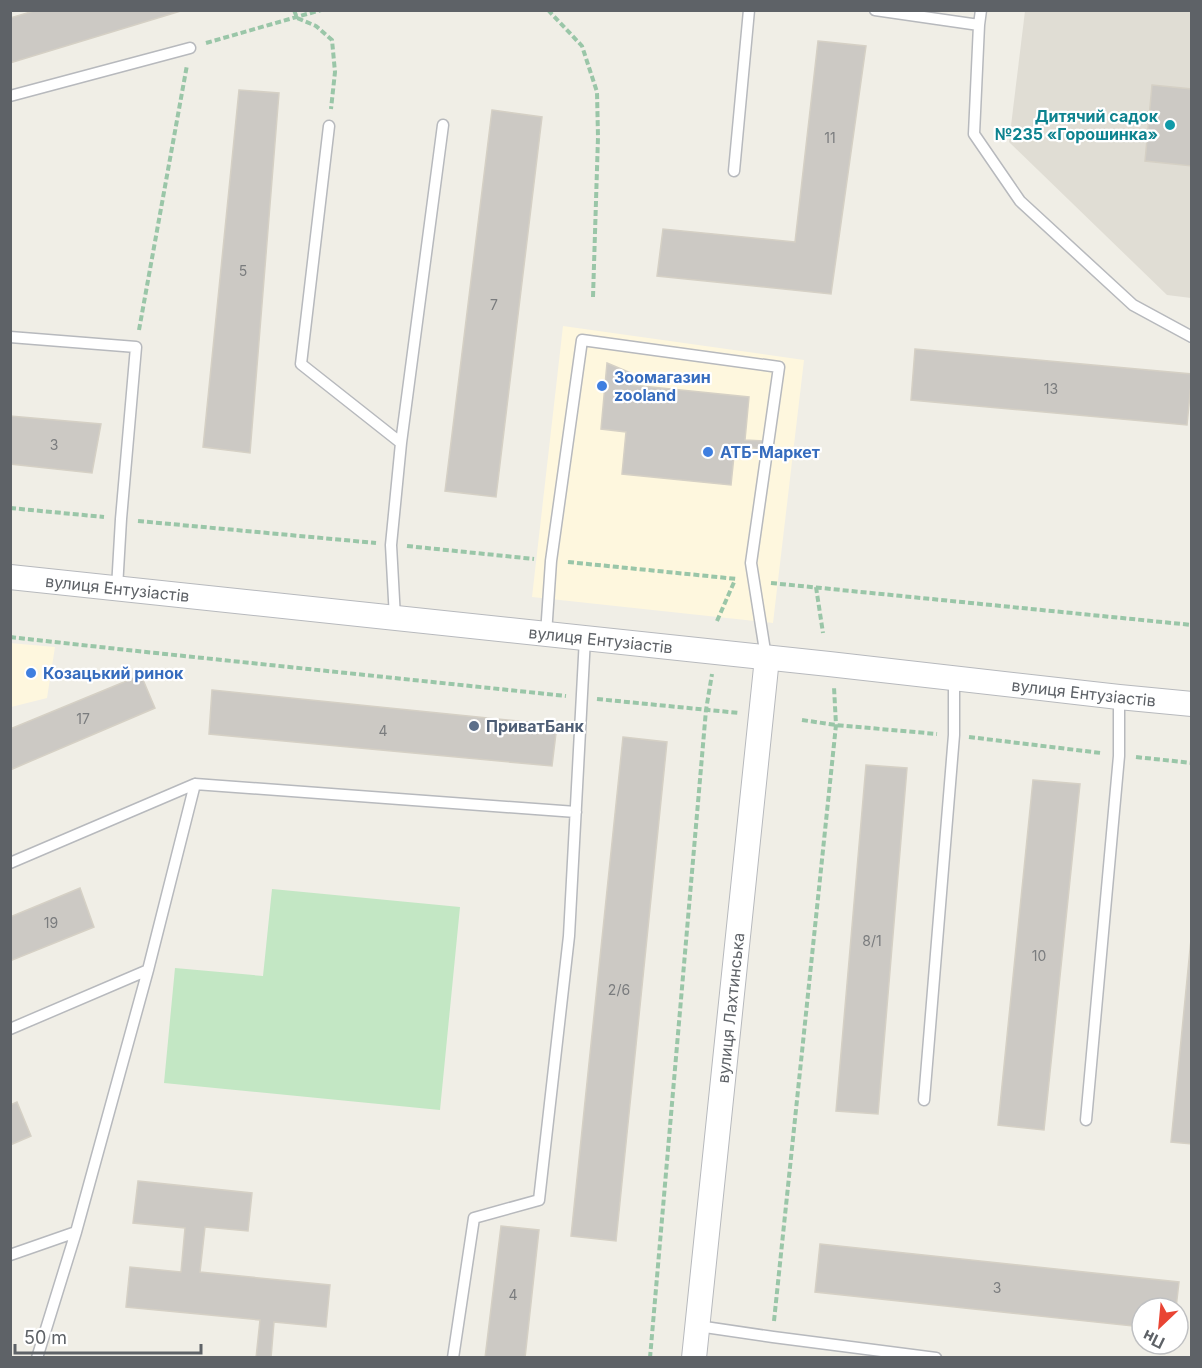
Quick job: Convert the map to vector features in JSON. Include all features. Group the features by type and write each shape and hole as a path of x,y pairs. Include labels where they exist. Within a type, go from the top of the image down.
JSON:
{"street":[{"name":"вулиця Ентузіастів","path":"10,577 1191,704"},
{"name":"вулиця Лахтинська","path":"694,1358 766,658"}],"lane":[{"path":"734,171 749,10"},
{"path":"875,10 979,25"},
{"path":"981,10 974,134 1020,201 1132,305 1191,337"},
{"path":"10,96 190,48"},
{"path":"329,126 301,364 401,443"},
{"path":"395,618 391,545 401,443 443,126"},
{"path":"10,337 136,347 117,588"},
{"path":"546,634 551,561 582,340 779,367 751,563 766,658"},
{"path":"453,1358 474,1218 539,1200 569,936 585,638"},
{"path":"924,1100 954,735 954,678"},
{"path":"1086,1120 1119,756 1119,697"},
{"path":"10,863 195,784 576,812"},
{"path":"38,1358 76,1232 148,969 195,784"},
{"path":"10,1029 148,969"},
{"path":"10,1255 76,1232"},
{"path":"698,1326 936,1358"}],"path":[{"path":"294,10 297,18 316,26 332,40 335,72 329,126"},
{"path":"136,347 190,48 321,10"},
{"path":"548,10 582,46 597,92 598,137 593,297"},
{"path":"10,508 1191,625"},
{"path":"717,621 735,579"},
{"path":"816,587 823,633"},
{"path":"10,637 745,714"},
{"path":"650,1358 706,710 712,674"},
{"path":"773,1337 836,725 834,682"},
{"path":"802,720 1191,763"}],"shaded area":[{"path":"1025,11 1191,11 1191,298 1167,295 1009,142"},
{"path":"563,326 804,360 773,623 532,597"},
{"name":"Козацький ринок","path":"10,643 55,647 47,698 11,707"}],"green space":[{"path":"272,889 460,907 440,1110 164,1083 175,968 263,976"}],"building":[{"path":"37,10 184,10 10,63 10,18"},
{"path":"818,41 866,46 831,294 657,276 663,229 795,242"},
{"name":"Дитячий садок №235 «Горошинка»","path":"1152,85 1192,89 1192,166 1145,161"},
{"path":"239,90 279,93 250,453 203,447"},
{"path":"492,110 542,117 496,497 445,491"},
{"path":"915,349 1192,374 1187,425 911,400"},
{"path":"607,363 631,373 632,385 749,397 745,440 765,441 764,449 735,446 731,485 622,474 626,432 601,429"},
{"path":"10,416 101,424 92,473 10,464"},
{"path":"141,675 155,708 10,770 10,729"},
{"path":"212,690 557,725 552,766 209,734"},
{"path":"623,737 667,742 616,1241 571,1236"},
{"path":"866,765 907,768 878,1114 836,1111"},
{"path":"1033,780 1080,784 1044,1130 998,1125"},
{"path":"80,888 94,927 10,961 10,917"},
{"path":"1192,929 1192,1144 1171,1142"},
{"path":"17,1102 31,1136 10,1145 10,1105"},
{"path":"138,1181 252,1193 248,1231 205,1227 200,1272 330,1285 326,1327 274,1322 271,1358 256,1358 260,1320 126,1307 130,1267 181,1272 185,1228 133,1223"},
{"path":"501,1226 539,1230 525,1358 485,1358"},
{"path":"820,1244 1179,1282 1177,1296 1130,1296 1130,1326 815,1292"}],"place":[{"name":"Дитячий садок №235 «Горошинка»","path":"1170,125"},
{"name":"Зоомагазин zooland","path":"602,386"},
{"name":"АТБ-Маркет","path":"708,452"},
{"name":"Козацький ринок","path":"31,673"},
{"name":"ПриватБанк","path":"474,726"}]}
